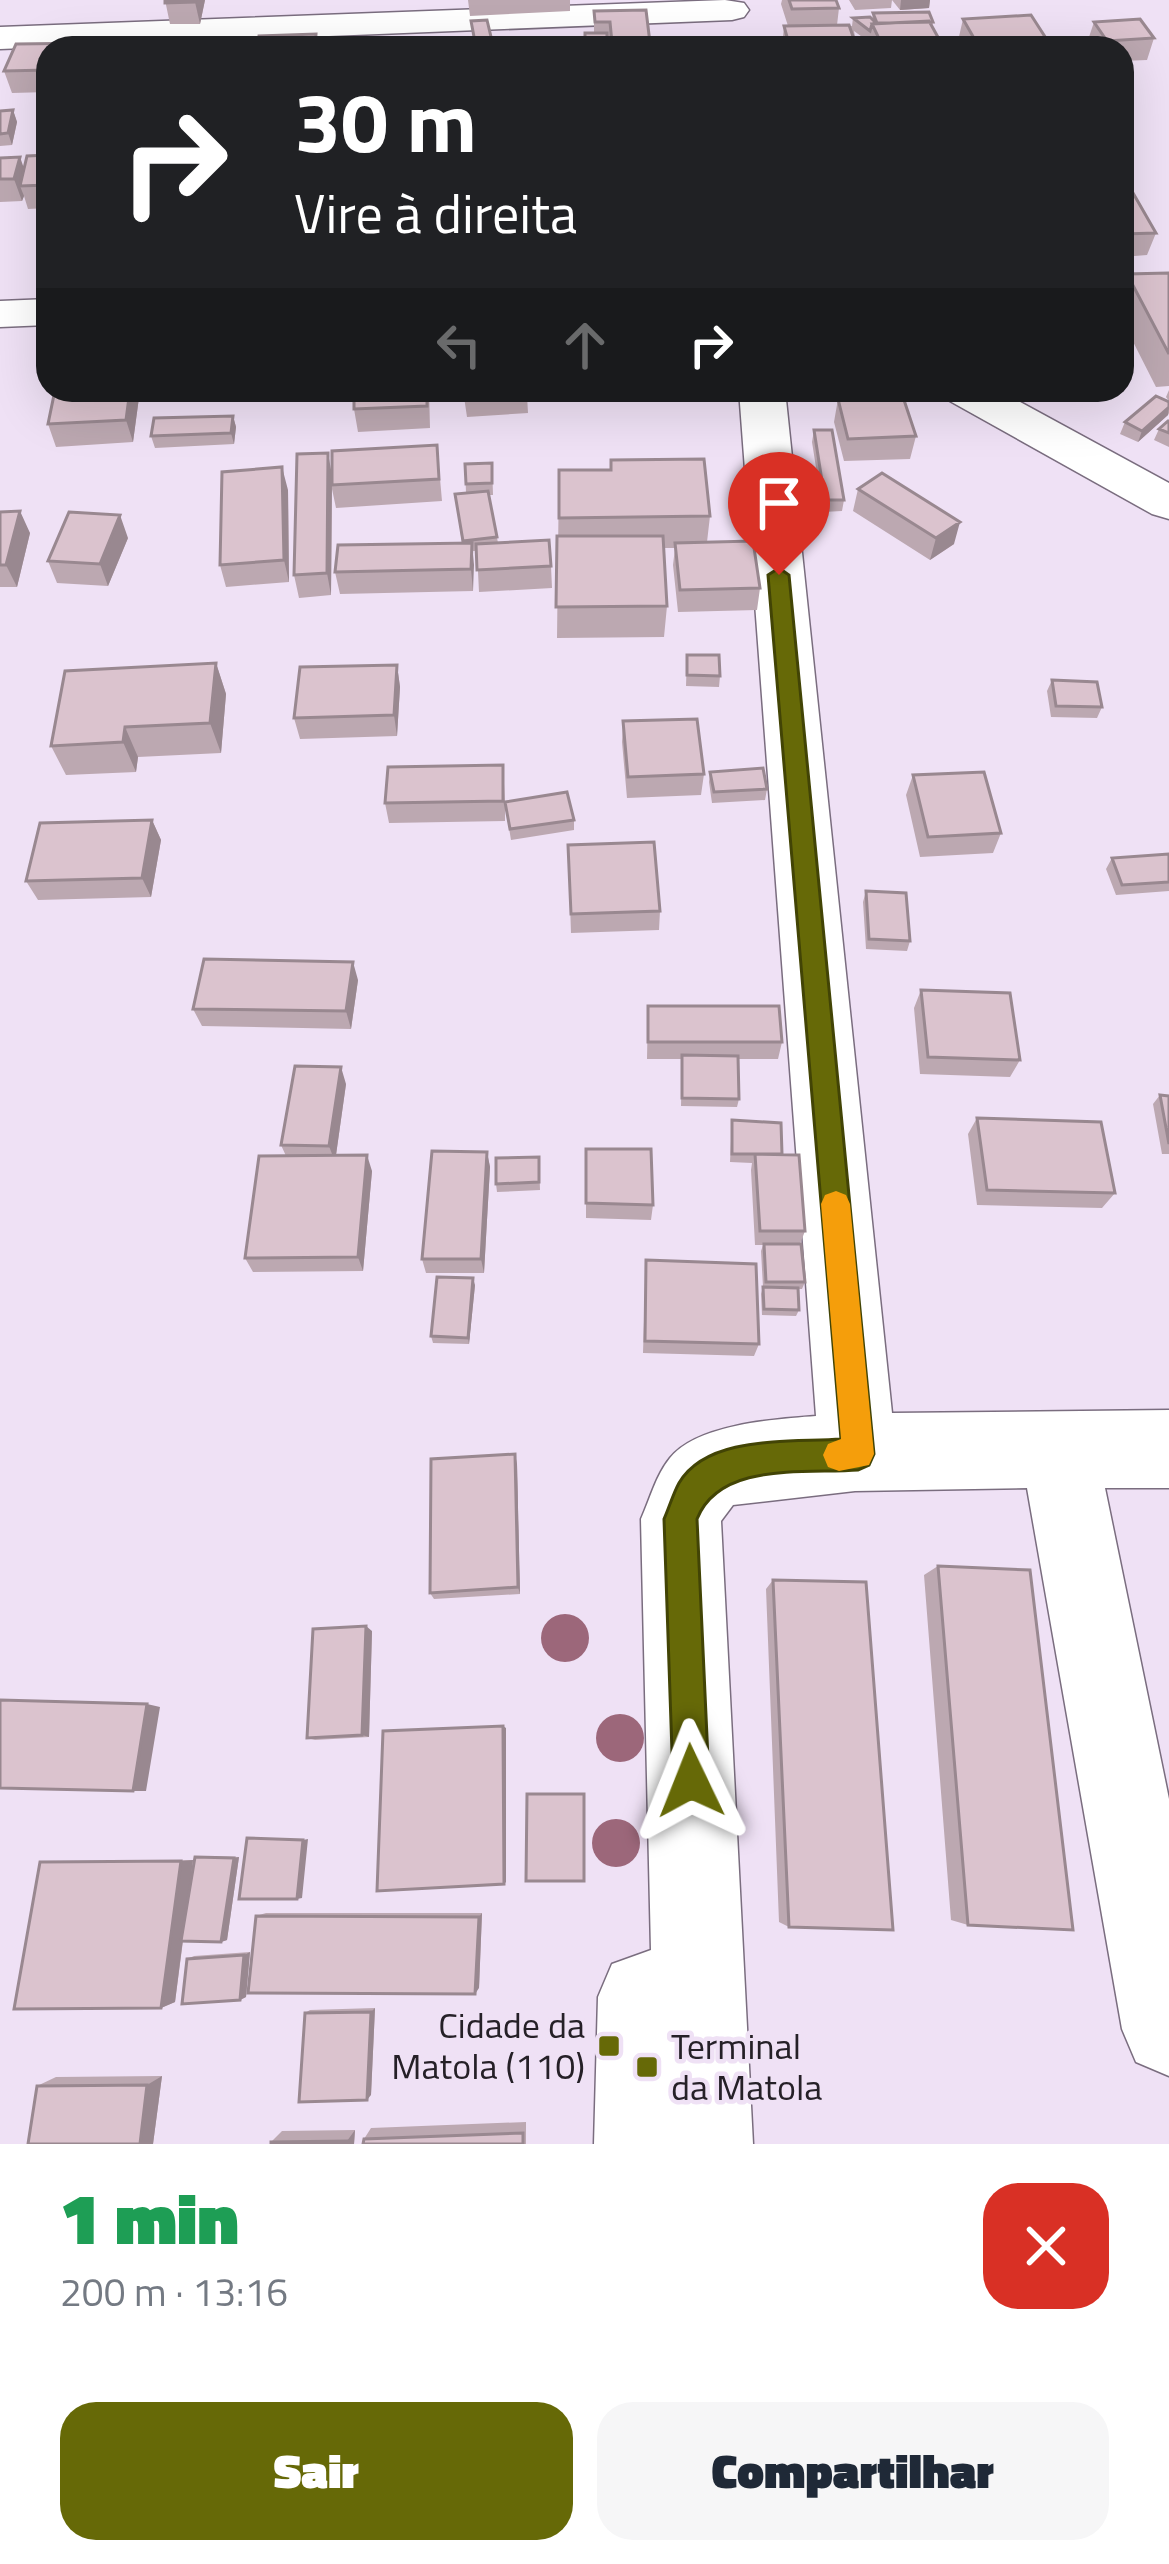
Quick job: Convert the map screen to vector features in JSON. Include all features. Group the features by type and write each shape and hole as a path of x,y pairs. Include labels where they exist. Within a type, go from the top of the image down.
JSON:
{"street":[{"path":"44,36 732,5 736,36"},
{"path":"0,38 36,36"},
{"path":"0,314 36,312"},
{"path":"763,402 858,1454"},
{"path":"986,402 1169,502"},
{"path":"704,2144 681,1519 692,1492 711,1473 743,1462 858,1454 1169,1449"},
{"path":"1059,1452 1169,2029"},
{"path":"643,2144 646,2099 640,2048 645,1997 699,2000"}],"building":[{"path":"789,0 836,0 839,8 792,9"},
{"path":"646,10 649,36 611,36 610,22 595,22 594,11"},
{"path":"929,12 933,22 877,23 873,13"},
{"path":"1031,15 1044,36 973,36 963,19"},
{"path":"870,17 876,23 870,31 853,18"},
{"path":"1140,19 1154,38 1104,36 1094,22"},
{"path":"487,20 491,36 474,36 471,21"},
{"path":"929,21 937,36 878,36 872,24"},
{"path":"849,25 853,36 787,36 784,26"},
{"path":"16,44 36,44 36,70 4,71"},
{"path":"13,110 8,133 0,134 0,111"},
{"path":"27,156 36,156 36,185 20,186"},
{"path":"20,157 14,179 0,179 0,158"},
{"path":"1134,195 1156,233 1134,234"},
{"path":"1169,273 1169,354 1134,287 1134,274"},
{"path":"1156,396 1169,402 1169,407 1142,431 1125,422"},
{"path":"53,402 128,402 126,420 48,424"},
{"path":"354,402 427,402 427,406 354,409"},
{"path":"839,402 905,402 916,436 848,439"},
{"path":"233,416 231,433 151,436 154,418"},
{"path":"814,430 832,430 844,500 825,500"},
{"path":"437,445 439,479 332,485 332,451"},
{"path":"328,453 327,573 294,575 297,454"},
{"path":"704,459 710,516 559,518 559,470 611,470 611,460"},
{"path":"492,463 492,483 466,484 465,464"},
{"path":"282,467 284,560 220,565 222,472"},
{"path":"882,473 960,522 936,538 858,489"},
{"path":"488,491 497,537 463,541 455,494"},
{"path":"20,511 6,565 0,565 0,512"},
{"path":"69,512 120,515 100,564 48,561"},
{"path":"557,536 663,536 667,606 556,607"},
{"path":"549,540 551,566 477,570 476,544"},
{"path":"753,541 760,588 680,590 675,543"},
{"path":"472,543 471,569 335,572 338,545"},
{"path":"687,655 719,655 720,676 687,675"},
{"path":"216,663 210,723 125,727 123,742 51,746 65,671"},
{"path":"397,665 394,715 294,718 300,667"},
{"path":"1052,680 1097,682 1102,707 1056,706"},
{"path":"697,719 704,774 628,777 623,721"},
{"path":"503,765 503,801 385,803 388,767"},
{"path":"763,768 767,789 714,792 710,772"},
{"path":"984,772 1001,833 928,837 913,775"},
{"path":"567,792 574,820 510,829 505,802"},
{"path":"152,820 142,878 26,881 40,823"},
{"path":"654,842 660,911 571,914 568,845"},
{"path":"1169,854 1169,882 1122,885 1112,858"},
{"path":"866,891 906,893 910,941 869,939"},
{"path":"204,959 353,962 346,1011 193,1009"},
{"path":"921,990 1010,993 1020,1060 928,1057"},
{"path":"648,1006 779,1006 782,1042 648,1042"},
{"path":"682,1055 738,1056 739,1099 682,1098"},
{"path":"295,1066 341,1067 329,1146 281,1145"},
{"path":"1160,1095 1169,1096 1169,1144"},
{"path":"977,1118 1101,1122 1115,1193 987,1190"},
{"path":"732,1120 781,1123 782,1154 732,1154"},
{"path":"586,1149 651,1149 653,1205 586,1203"},
{"path":"432,1151 487,1152 481,1259 422,1259"},
{"path":"755,1154 799,1155 805,1231 760,1231"},
{"path":"367,1155 358,1257 245,1258 259,1156"},
{"path":"539,1157 539,1182 496,1184 496,1158"},
{"path":"764,1244 801,1244 805,1282 766,1282"},
{"path":"646,1260 756,1264 759,1344 645,1341"},
{"path":"437,1277 473,1278 468,1338 431,1336"},
{"path":"763,1287 798,1288 799,1310 764,1309"},
{"path":"515,1454 518,1587 430,1593 431,1459"},
{"path":"938,1566 1030,1570 1073,1930 968,1925"},
{"path":"773,1580 866,1582 893,1930 789,1927"},
{"path":"366,1626 362,1735 307,1738 313,1629"},
{"path":"0,1700 147,1704 133,1791 0,1788"},
{"path":"503,1726 504,1884 377,1891 383,1731"},
{"path":"527,1794 584,1794 584,1881 526,1881"},
{"path":"247,1838 303,1840 297,1899 239,1899"},
{"path":"195,1857 234,1858 221,1942 181,1941"},
{"path":"181,1861 161,2008 14,2009 40,1862"},
{"path":"256,1916 479,1917 475,1994 248,1993"},
{"path":"244,1955 240,2000 182,2004 187,1959"},
{"path":"371,2012 367,2100 299,2102 305,2013"},
{"path":"147,2085 140,2144 28,2144 37,2086"},
{"path":"523,2133 523,2144 363,2144 364,2139"},
{"path":"271,2142 347,2144 271,2144"}],"slow traffic":[{"path":"836,1204 858,1454 839,1455"}],"place":[{"name":"Cidade da Matola (110)","path":"609,2046"},
{"name":"Terminal da Matola","path":"647,2067"}],"route":[{"path":"691,1781 681,1519 692,1492 711,1473 743,1462 858,1454 779,575"}]}
